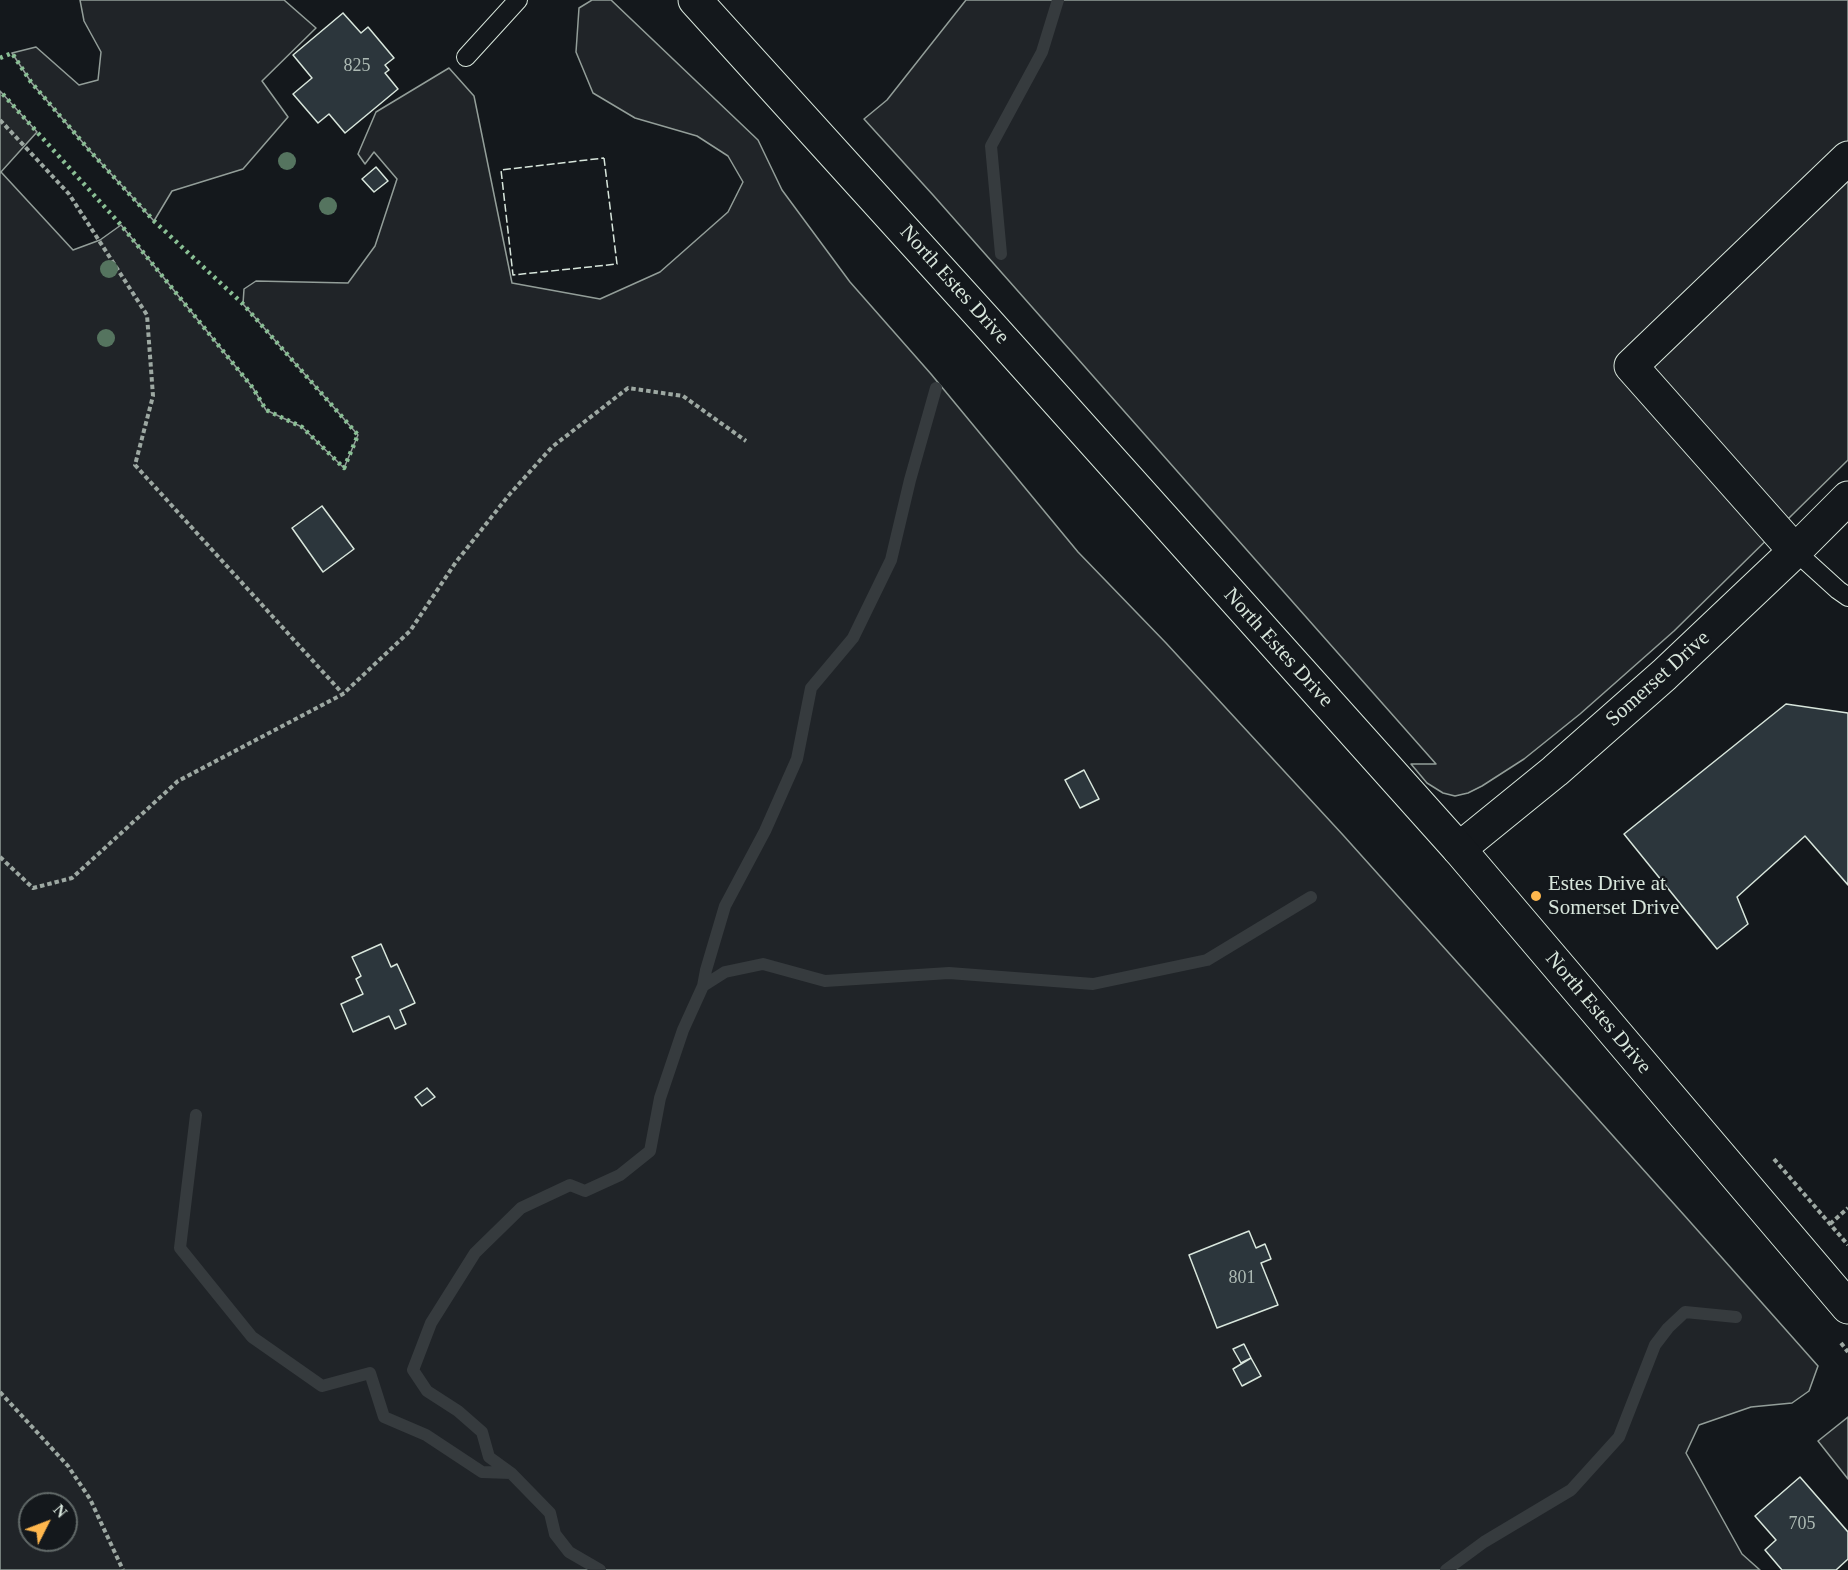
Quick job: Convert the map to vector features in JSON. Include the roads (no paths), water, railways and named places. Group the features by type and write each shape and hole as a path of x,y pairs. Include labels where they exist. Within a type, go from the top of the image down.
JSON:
{"main road":[{"name":"North Estes Drive","path":"695,0 987,321 1459,849 1848,1307"},
{"path":"1795,552 1631,366 1848,158"},
{"name":"Somerset Drive","path":"1459,849 1555,771 1664,675 1795,552 1848,498"}],"lane":[{"path":"466,57 518,0"},
{"path":"1795,552 1848,597"}],"waterway":[{"path":"1001,254 991,146 1042,52 1058,0"},
{"path":"600,1570 569,1552 555,1534 550,1513 511,1473 489,1457 482,1432 458,1411 427,1391 413,1370 431,1323 475,1253 521,1208 570,1185 585,1191 620,1175 650,1151 660,1098 683,1030 703,986 725,906 765,831 797,759 811,688 853,638 891,560 910,480 936,388"},
{"path":"703,986 725,972 763,964 825,981 949,973 1093,984 1207,960 1311,897"},
{"path":"196,1115 180,1248 252,1337 322,1386 370,1373 384,1417 426,1435 482,1472 511,1473"},
{"path":"1446,1570 1484,1542 1571,1490 1619,1437 1655,1345 1668,1328 1685,1312 1736,1317"}],"place":[{"name":"Estes Drive at Somerset Drive","path":"1536,896"}]}
